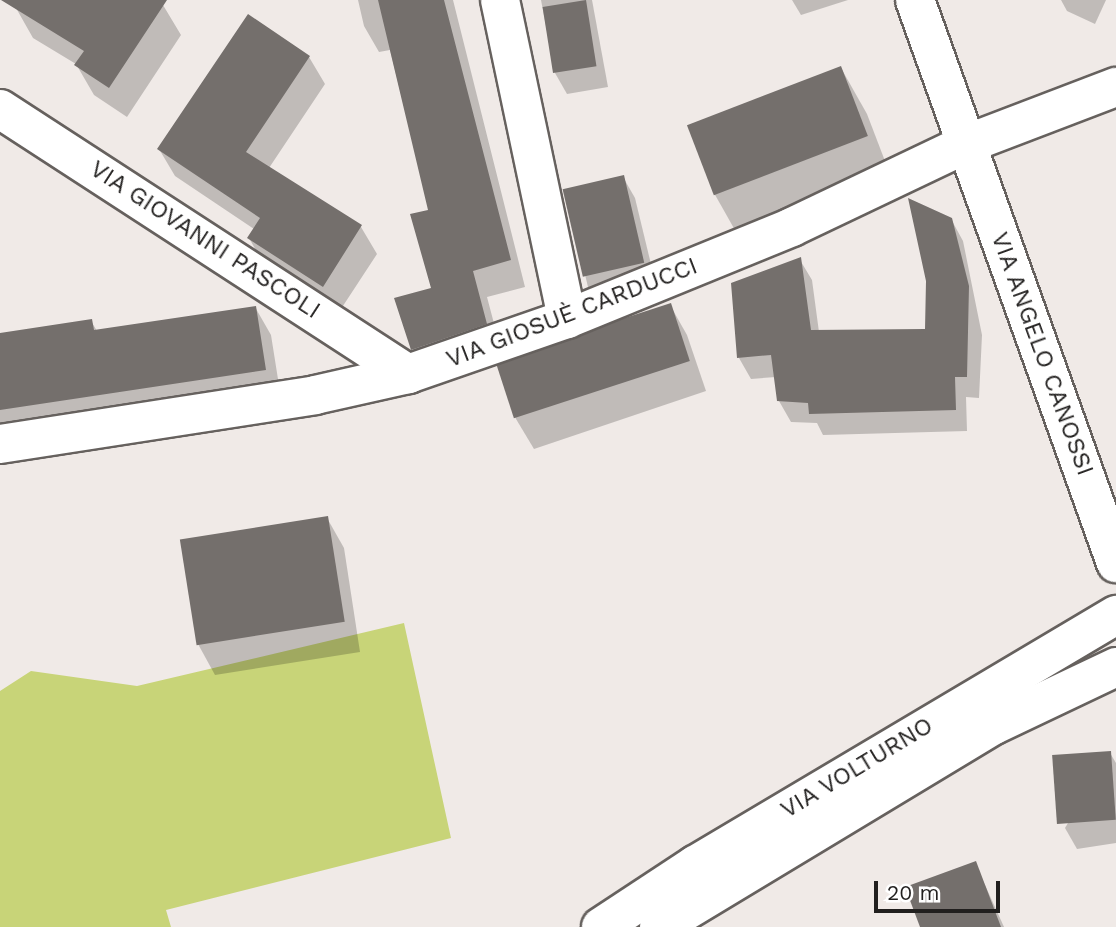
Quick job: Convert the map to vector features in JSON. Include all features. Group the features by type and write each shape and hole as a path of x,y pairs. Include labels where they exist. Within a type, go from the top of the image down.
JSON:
{"street":[{"path":"500,0 567,319"},
{"name":"VIA ANGELO CANOSSI","path":"915,0 964,145 1026,301 1116,563"},
{"name":"VIA GIOSUÈ CARDUCCI","path":"0,444 315,395 408,374 567,319 792,227 964,145 1116,87"},
{"name":"VIA GIOVANNI PASCOLI","path":"0,109 408,374"},
{"name":"VIA VOLTURNO","path":"601,927 695,865 1116,615"},
{"name":"VIA VOLTURNO","path":"659,927 994,725 1116,667"}],"green space":[{"path":"404,623 451,838 166,910 171,927 0,927 0,691 31,671 137,686"}],"building":[{"path":"1,0 167,0 109,88 74,65 84,51"},
{"path":"378,0 444,0 511,260 473,271 487,324 411,350 394,298 431,288 410,214 428,210"},
{"path":"586,0 596,66 553,73 543,7"},
{"path":"248,14 310,56 246,152 362,225 323,287 247,238 260,218 157,149"},
{"path":"841,66 868,136 714,195 687,125"},
{"path":"624,175 644,263 583,277 563,189"},
{"path":"908,198 952,218 969,286 967,377 955,377 956,410 809,414 808,403 777,401 771,355 737,358 731,283 801,257 811,330 925,329 926,281"},
{"path":"671,303 690,361 514,418 495,360"},
{"path":"256,306 266,370 0,410 0,333 92,319 94,330"},
{"path":"328,516 345,622 197,645 180,539"},
{"path":"1111,751 1116,820 1057,824 1052,755"},
{"path":"976,861 1001,927 920,927 905,887"}]}
